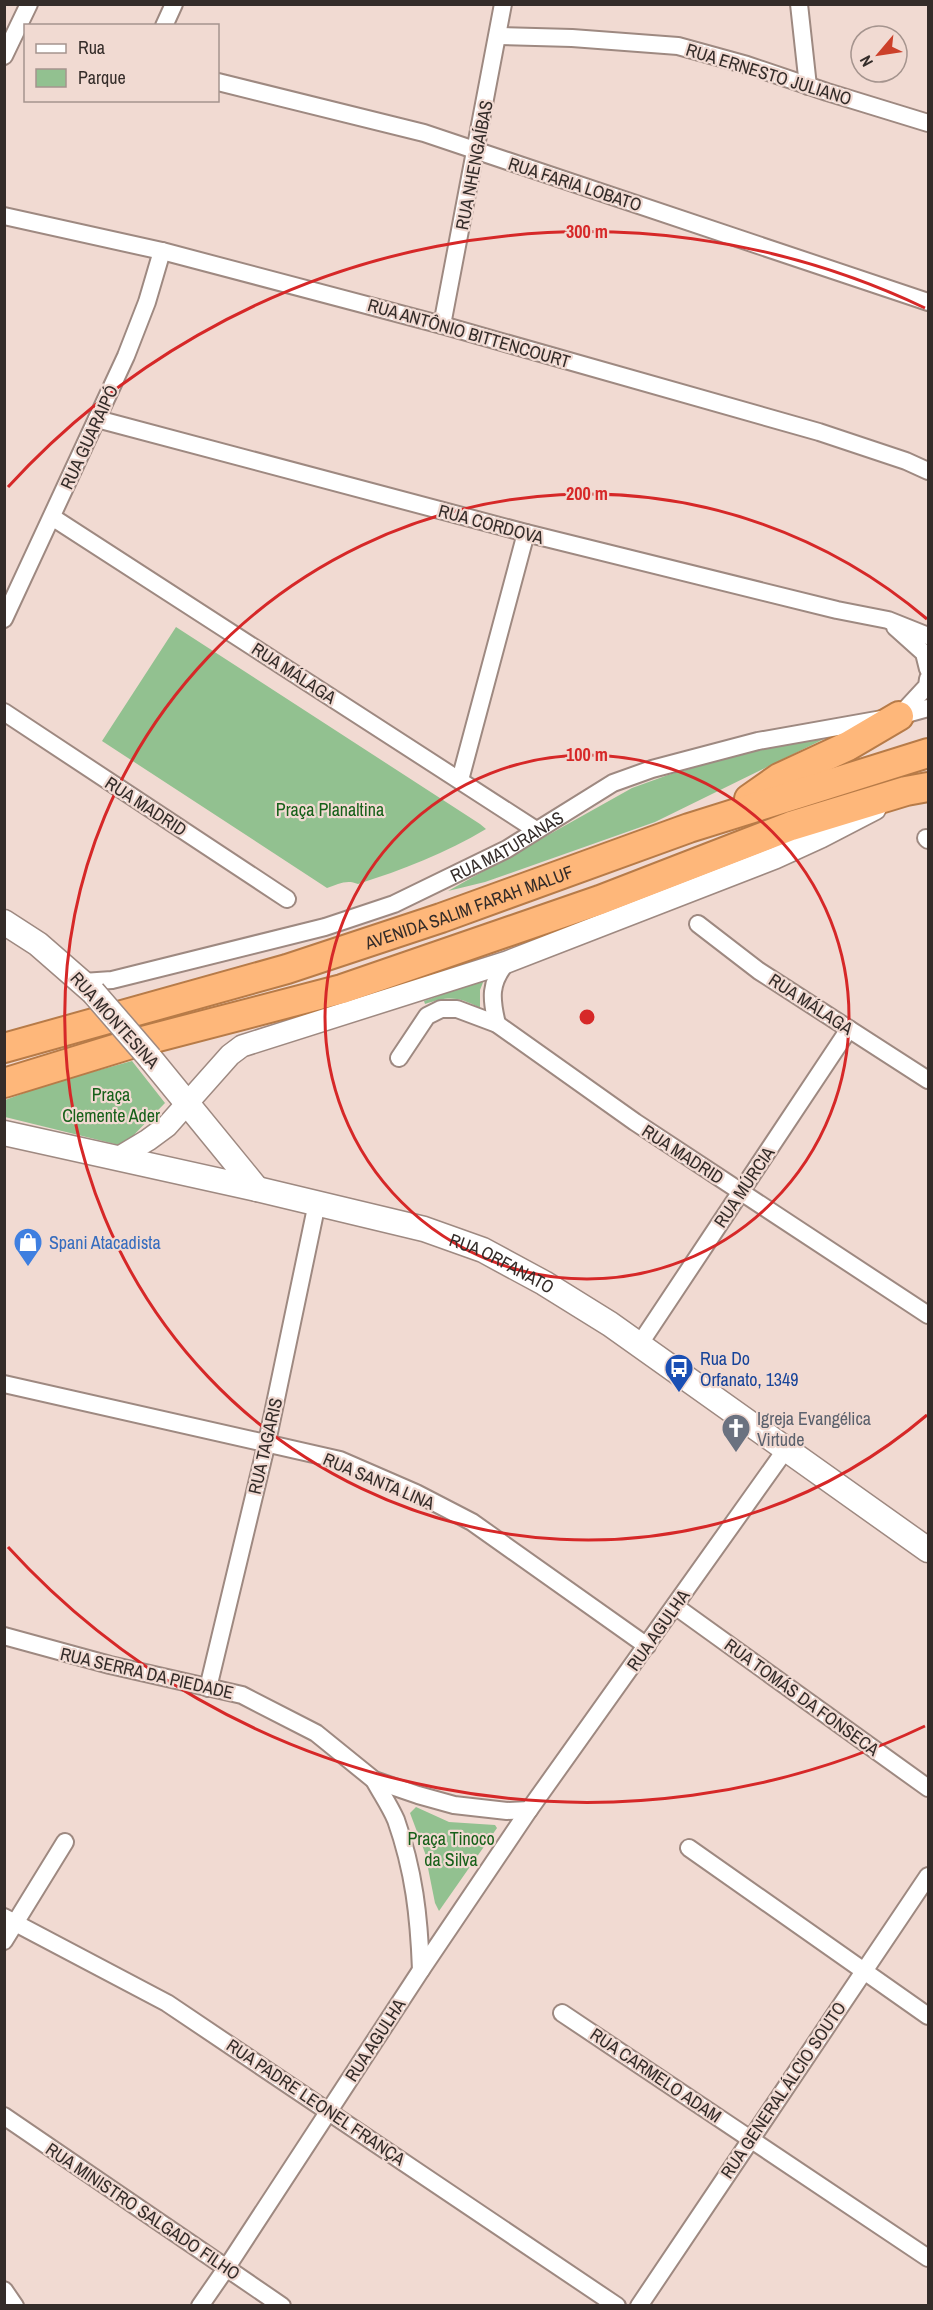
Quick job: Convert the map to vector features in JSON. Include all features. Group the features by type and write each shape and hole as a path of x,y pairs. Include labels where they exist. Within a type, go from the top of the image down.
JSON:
{"highway":[{"path":"728,816 753,795 779,778 848,746 899,716"},
{"name":"AVENIDA SALIM FARAH MALUF","path":"4,1048 287,969 441,918 689,828 928,753"},
{"name":"AVENIDA SALIM FARAH MALUF","path":"4,1083 131,1044 342,989 600,900 791,826 917,789"}],"main road":[{"name":"RUA MONTESINA","path":"4,922 39,944 88,987 150,1058 257,1189"},
{"name":"RUA ORFANATO","path":"4,1133 424,1229 483,1250 544,1283 639,1345 928,1550"}],"street":[{"path":"4,56 22,28 29,4"},
{"path":"165,24 174,4"},
{"name":"RUA NHENGAÍBAS","path":"442,325 477,151 503,4"},
{"path":"799,4 808,86"},
{"name":"RUA ERNESTO JULIANO","path":"498,36 572,38 678,46 747,64 808,86 928,123"},
{"name":"RUA FARIA LOBATO","path":"219,82 424,133 928,302"},
{"name":"RUA ANTÔNIO BITTENCOURT","path":"4,216 162,251 442,325 819,432 906,461 928,471"},
{"name":"RUA GUARAIPÓ","path":"4,619 126,356 147,302 162,251"},
{"name":"RUA CORDOVA","path":"97,419 526,533 837,610 888,620 928,636"},
{"name":"RUA MÁLAGA","path":"52,517 536,830"},
{"path":"460,780 526,533"},
{"path":"888,620 924,653 928,669"},
{"path":"899,716 922,693 927,686 928,679"},
{"name":"RUA MATURANAS","path":"88,987 325,927 394,904 507,849 613,783 652,769 758,741 899,716 928,708"},
{"name":"RUA MADRID","path":"4,712 287,899"},
{"name":"AVENIDA SALIM FARAH MALUF","path":"507,962 775,858 917,789"},
{"name":"RUA MÁLAGA","path":"698,924 759,971 928,1080"},
{"path":"496,1024 491,998 499,971 507,962"},
{"path":"118,1158 167,1126 230,1055 242,1046 507,962"},
{"path":"399,1059 427,1016 441,1010 457,1010 496,1024"},
{"name":"RUA MADRID","path":"496,1024 635,1122 928,1315"},
{"name":"RUA MÚRCIA","path":"639,1345 849,1029"},
{"name":"RUA TAGARIS","path":"208,1688 267,1442 317,1203"},
{"name":"RUA SANTA LINA","path":"4,1384 340,1460 416,1493 472,1522 647,1646"},
{"name":"RUA AGULHA","path":"529,1810 786,1449"},
{"name":"RUA TOMÁS DA FONSECA","path":"675,1606 928,1788"},
{"name":"RUA SERRA DA PIEDADE","path":"4,1636 32,1646 242,1695 316,1733 374,1780"},
{"path":"374,1780 454,1805 495,1810 529,1810"},
{"path":"374,1780 395,1818 409,1863 417,1898 421,1970"},
{"path":"421,1970 529,1810"},
{"path":"4,1941 10,1920 65,1842"},
{"path":"689,1848 928,2016"},
{"name":"RUA GENERAL ÁLCIO SOUTO","path":"639,2306 928,1876"},
{"name":"RUA PADRE LEONEL FRANÇA","path":"10,1920 167,2003 617,2306"},
{"name":"RUA AGULHA","path":"200,2306 421,1970"},
{"name":"RUA CARMELO ADAM","path":"562,2013 928,2258"},
{"name":"RUA MINISTRO SALGADO FILHO","path":"4,2116 282,2306"},
{"path":"4,2290 15,2306"}],"green space":[{"name":"Praça Planaltina","path":"176,627 486,829 440,853 391,873 358,884 346,882 327,888 102,741"},
{"path":"826,738 655,822 485,882 448,891 632,788 668,775 756,750"},
{"path":"484,980 480,990 480,1008 453,998 425,1004 424,1001"},
{"name":"Praça Clemente Ader","path":"132,1061 165,1103 123,1146 5,1117 5,1100 52,1083"},
{"name":"Praça Tinoco da Silva","path":"416,1807 449,1822 495,1825 497,1828 439,1911 435,1903 425,1853 410,1813"}],"place":[{"name":"Spani Atacadista","path":"28,1268"},
{"name":"Rua Do Orfanato, 1349","path":"679,1394"},
{"name":"Igreja Evangélica Virtude","path":"736,1454"}]}
